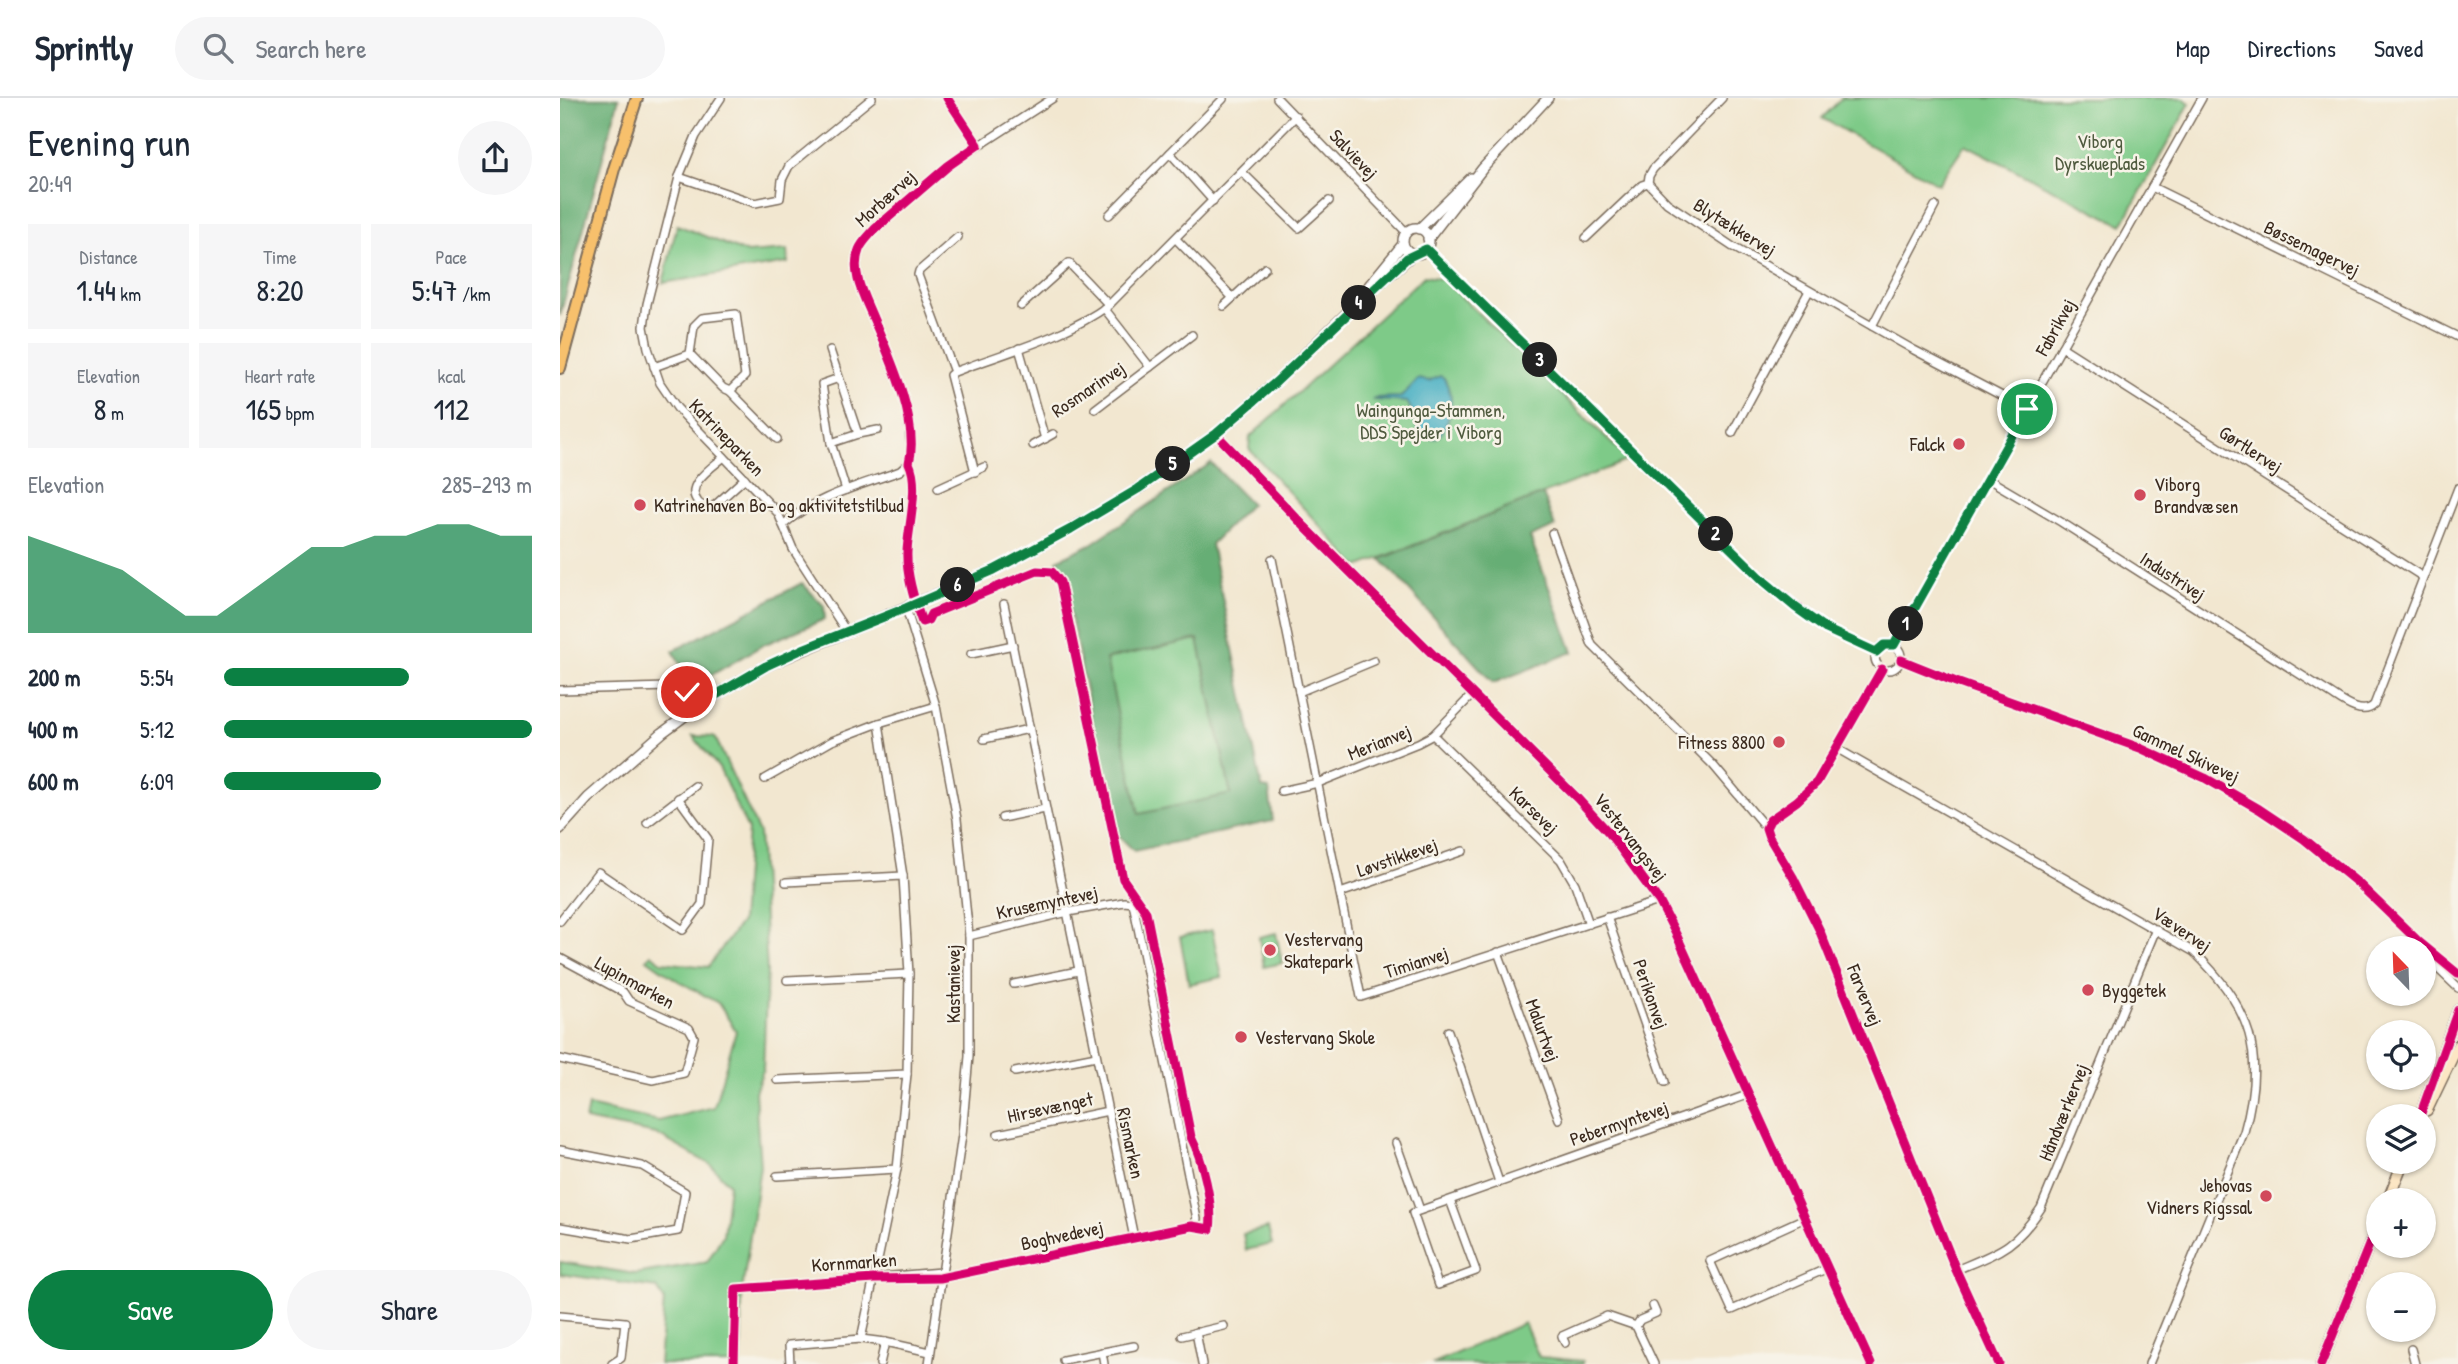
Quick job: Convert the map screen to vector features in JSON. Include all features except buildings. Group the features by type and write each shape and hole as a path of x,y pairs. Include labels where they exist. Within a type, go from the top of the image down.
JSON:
{"main road":[{"path":"560,368 610,182 637,98"},
{"path":"2426,1104 2458,1010"},
{"path":"2428,1104 2458,1045"},
{"path":"2321,1364 2366,1253"}],"street":[{"name":"Katrineparken","path":"721,98 695,136 679,177 647,303 645,327 654,367 660,383 677,408 778,513 793,549 845,631"},
{"path":"679,177 755,203 780,198 782,180 789,166 872,98"},
{"name":"Morbærvej","path":"865,298 856,263 864,240 948,166 1054,98"},
{"name":"Salvievej","path":"1277,98 1407,233"},
{"path":"1419,229 1483,168 1548,98"},
{"path":"1586,238 1642,185 1648,183 1653,169 1722,98"},
{"name":"Fabrikvej","path":"1894,645 2202,98"},
{"path":"1109,215 1223,99"},
{"path":"975,472 950,375 1062,332 1107,306 1296,116"},
{"path":"1170,153 1213,201"},
{"path":"560,829 588,798 631,759 704,702 766,666 994,570 1138,489 1216,434 1413,254 1419,253 1483,168"},
{"path":"1242,172 1299,228 1329,201"},
{"name":"Blytækkervej","path":"1648,183 1667,203 1713,234 1872,326 2027,409"},
{"name":"Bøssemagervej","path":"2151,187 2458,337"},
{"path":"1872,326 1935,206"},
{"path":"1348,312 1404,244 1407,233 1412,229 1425,232 1427,244 1765,582 1826,629 1876,652"},
{"path":"954,372 918,275 919,271 958,237"},
{"path":"1176,239 1233,298"},
{"path":"1404,244 1413,254"},
{"name":"Rosmarinvej","path":"1021,306 1069,263 1107,306 1150,367"},
{"path":"1224,306 1265,268"},
{"path":"1732,433 1809,290"},
{"name":"Katrineparken","path":"730,391 745,376 736,314 702,318 694,326 690,354 777,439"},
{"path":"783,525 815,501 900,471 909,463 911,456 908,416 874,320"},
{"name":"Rosmarinvej","path":"1095,409 1192,335"},
{"name":"Gørtlervej","path":"2062,347 2423,578"},
{"name":"Rosmarinvej","path":"1019,348 1045,439"},
{"path":"830,350 858,434"},
{"path":"654,367 690,354"},
{"path":"839,378 822,384 831,443 846,490"},
{"path":"831,443 878,430"},
{"name":"Rosmarinvej","path":"1032,445 1053,434"},
{"name":"Vestervangsvej","path":"1216,434 1584,806 1610,834 1659,901 1750,1094 1871,1364"},
{"path":"724,457 697,482 694,495 696,500 708,507 714,506 745,478"},
{"path":"938,488 984,467"},
{"name":"Industrivej","path":"1988,479 2061,522 2341,700 2363,710 2374,705 2423,578"},
{"path":"2423,578 2458,488"},
{"name":"Farvervej","path":"1552,533 1592,645 1713,765 1766,828 1819,929 1956,1270 1991,1352 1999,1364"},
{"name":"Timianvej","path":"1272,559 1361,997 1659,901"},
{"name":"Rismarken","path":"1004,604 1134,1238"},
{"name":"Kastanievej","path":"906,608 936,706 957,819 968,936 969,1056 962,1135 929,1364"},
{"path":"971,654 1013,645"},
{"path":"1884,645 1894,645 1900,652 1901,660 1894,669 1882,669 1876,662 1876,652 1884,645"},
{"name":"Gammel Skivevej","path":"1901,660 2140,748 2205,778 2304,839 2359,884 2411,936"},
{"path":"1299,692 1374,661"},
{"path":"1766,828 1770,820 1808,792 1817,782 1882,669"},
{"path":"560,690 669,687 687,692 704,702"},
{"name":"Merianvej","path":"1281,791 1318,783 1433,735 1472,695"},
{"path":"765,779 832,741 936,706"},
{"name":"Kornmarken","path":"873,1283 897,1169 907,1074 909,974 903,876 879,723"},
{"path":"984,739 1029,729"},
{"name":"Karsevej","path":"1433,735 1561,860 1575,884 1589,923"},
{"name":"Vævervej","path":"1836,748 2194,952 2216,973 2233,995 2245,1019 2253,1046 2255,1066 2254,1088 2245,1132 2149,1364"},
{"path":"647,823 695,786"},
{"path":"560,922 598,872 683,930 702,904 708,839 678,798"},
{"path":"1002,818 1045,809"},
{"name":"Løvstikkevej","path":"1340,893 1463,851"},
{"path":"786,882 903,876"},
{"path":"560,901 569,908"},
{"name":"Krusemyntevej","path":"968,936 1068,912 1124,902 1133,903"},
{"name":"Boghvedevej","path":"940,1275 1192,1226 1197,1219 1133,903"},
{"name":"Perikonvej","path":"1607,917 1665,1082"},
{"name":"Håndværkervej","path":"1956,1270 1993,1255 2011,1244 2026,1231 2041,1208 2156,929"},
{"name":"Malurtvej","path":"1498,951 1559,1119"},
{"name":"Lupinmarken","path":"560,958 623,992 629,1001 689,1028 694,1037 684,1073 653,1080 560,1059"},
{"name":"Gammel Skivevej","path":"2436,958 2458,974"},
{"name":"Gammel Skivevej","path":"2436,967 2458,988"},
{"path":"1014,984 1078,971"},
{"path":"787,980 909,974"},
{"path":"1448,1031 1499,1182"},
{"path":"1015,1072 1096,1056"},
{"path":"777,1080 907,1074"},
{"name":"Pebermyntevej","path":"1420,1210 1750,1094"},
{"name":"Hirsevænget","path":"998,1134 1108,1111"},
{"path":"1396,1143 1420,1210 1413,1213 1438,1285 1476,1271 1450,1200"},
{"path":"560,1150 642,1166 685,1192 678,1231 631,1239 560,1227"},
{"path":"777,1176 897,1169"},
{"path":"1805,1218 1710,1261 1732,1310 1828,1268"},
{"name":"Kornmarken","path":"771,1286 873,1283 940,1275"},
{"path":"861,1339 873,1283"},
{"path":"1636,1326 1656,1313 1653,1306"},
{"path":"560,1316 625,1322 621,1358 612,1364"},
{"path":"1565,1343 1562,1336 1607,1316 1636,1326 1654,1364"},
{"path":"1182,1336 1224,1326"},
{"path":"1196,1332 1202,1364"},
{"path":"790,1364 789,1345 861,1339 930,1352"},
{"path":"880,1364 885,1342"},
{"path":"1063,1360 1134,1346"},
{"path":"2411,1349 2414,1364"},
{"path":"1102,1352 1104,1364"}],"green space":[{"path":"560,98 619,98 560,316"},
{"name":"Viborg Dyrskueplads","path":"1842,98 2183,98 2190,103 2122,225 1965,144 1938,184 1822,118"},
{"path":"677,225 747,253 787,250 788,263 663,283"},
{"name":"Waingunga-Stammen, DDS Spejder i Viborg","path":"1424,276 1443,279 1629,460 1358,567 1249,449 1250,437"},
{"path":"1211,463 1251,504 1211,544 1262,788 1269,789 1273,821 1134,851 1115,832 1064,582 1057,560 1091,544","holes":["1198,639 1231,794 1139,814 1106,659"]},
{"path":"1543,494 1555,527 1530,537 1573,652 1493,683 1381,559"},
{"path":"802,583 824,606 825,619 763,645 696,684 689,680 673,651"},
{"path":"1198,639 1231,795 1139,815 1105,659"},
{"path":"693,736 715,737 759,833 767,971 763,1070 755,1092 760,1166 742,1292 741,1364 659,1364 664,1300 657,1288 560,1274 560,1262 635,1274 707,1262 723,1235 729,1184 711,1165 656,1134 585,1120 588,1106 659,1121 714,1107 736,1031 718,1003 675,979 647,959 651,954 662,962 708,967 741,922 748,830 719,768"},
{"path":"1212,930 1222,977 1189,984 1180,937"},
{"name":"Vestervang Skatepark","path":"1276,933 1282,963 1264,967 1259,937"},
{"path":"1268,1228 1272,1244 1246,1250 1243,1234"},
{"path":"1524,1323 1539,1357 1583,1361 1583,1364 1432,1364"}],"water":[{"path":"1440,376 1449,388 1451,404 1446,426 1437,437 1432,438 1421,433 1407,402 1373,400 1401,397 1418,379 1429,381"}],"cycle path":[{"path":"734,1364 736,1289 874,1279 940,1278 1192,1226 1210,1229 1206,1182 1191,1137 1146,912 1123,879 1060,582 1052,572 1037,571 931,614 928,620 922,622 911,587 907,561 913,482 909,463 911,447 907,409 856,268 859,250 875,229 948,166 978,145 947,98"},
{"path":"1426,249 1765,582 1826,629 1876,652"},
{"path":"1216,434 1305,527 1577,798 1610,834 1659,901 1871,1364"},
{"path":"1901,660 2140,748 2205,778 2304,839 2359,884 2419,942 2458,974"},
{"path":"1882,669 1817,782 1797,801 1770,820 1766,828 1819,929 1956,1270 1999,1364"},
{"path":"2424,1104 2458,1010"},
{"path":"2321,1364 2366,1253"}],"place":[{"name":"Falck","path":"1959,444"},
{"name":"Viborg Brandvæsen","path":"2140,495"},
{"name":"Katrinehaven Bo- og aktivitetstilbud","path":"640,505"},
{"name":"Fitness 8800","path":"1779,742"},
{"name":"Vestervang Skatepark","path":"1270,950"},
{"name":"Byggetek","path":"2088,990"},
{"name":"Vestervang Skole","path":"1241,1037"},
{"name":"Jehovas Vidners Rigssal","path":"2266,1196"}],"route":[{"path":"687,692 704,702 766,666 803,649 994,570 1138,489 1216,434 1276,382 1407,258 1426,249 1765,582 1826,629 1876,652 1880,646 1894,645 2027,409"}]}
